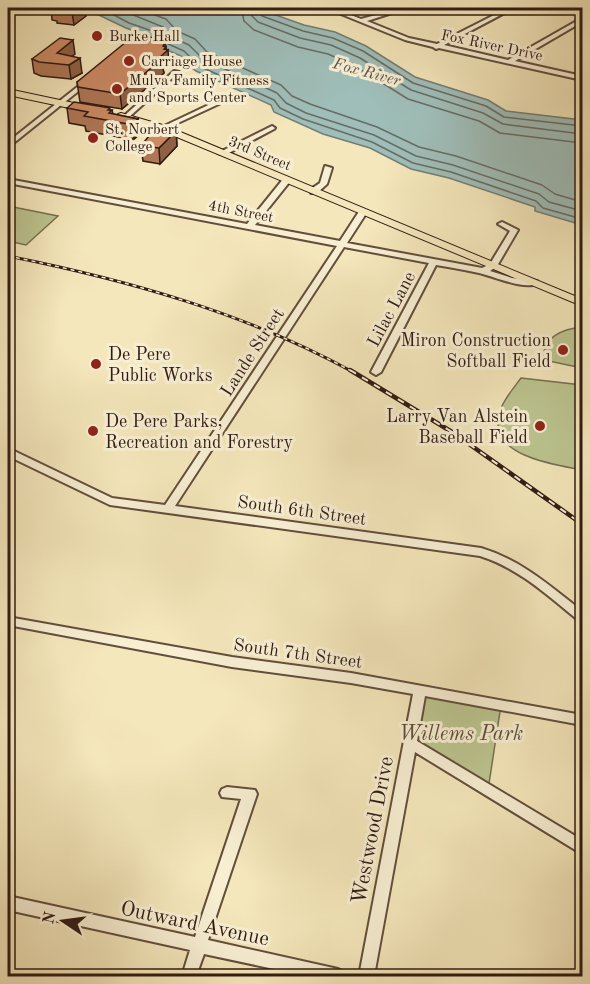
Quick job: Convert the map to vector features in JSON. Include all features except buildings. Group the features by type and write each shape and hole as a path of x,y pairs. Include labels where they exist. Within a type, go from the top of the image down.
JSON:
{"main road":[{"path":"8,92 101,112"},
{"name":"3rd Street","path":"111,114 163,128 363,212 488,269 534,283 582,303"}],"street":[{"name":"Fox River Drive","path":"329,8 407,39 582,78"},
{"path":"360,21 405,8"},
{"path":"436,47 511,8"},
{"path":"509,63 582,20"},
{"path":"126,117 176,72"},
{"path":"8,145 97,73"},
{"path":"163,128 219,102"},
{"path":"222,153 272,128"},
{"path":"314,191 323,184 328,168"},
{"path":"250,226 287,180"},
{"name":"4th Street","path":"8,181 434,261 488,269"},
{"name":"Lande Street","path":"168,509 363,212"},
{"path":"488,269 514,230 502,224"},
{"name":"Lilac Lane","path":"376,372 434,261"},
{"name":"South 6th Street","path":"8,453 110,501 499,556 513,564 582,617"},
{"name":"South 7th Street","path":"8,621 232,662 351,678 582,720"},
{"name":"Westwood Drive","path":"366,976 420,690"},
{"path":"410,743 582,847"},
{"path":"189,976 250,794 227,793"},
{"name":"Outward Avenue","path":"8,903 338,976"}],"green space":[{"path":"8,206 58,216 26,245 8,241"},
{"name":"Miron Construction Softball Field","path":"582,327 582,368 544,360 546,345 550,340 561,332"},
{"name":"Larry Van Alstein Baseball Field","path":"521,378 582,385 582,470 529,457 516,451 499,432 498,419 501,408"},
{"name":"Willems Park","path":"420,690 501,705 488,790 410,743"}],"water":[{"name":"Fox River","path":"84,8 256,8 304,25 335,32 366,46 415,77 488,100 506,111 582,120 582,225 535,211 535,207 449,178 411,169 370,148 323,134 274,112 271,105 196,71 182,60 181,56 160,47 156,39"}],"railway":[{"path":"8,256 97,276 185,301 271,332 353,372"},
{"path":"350,370 452,432 582,524"}],"place":[{"name":"Burke Hall","path":"97,36"},
{"name":"Carriage House","path":"129,61"},
{"name":"Mulva Family Fitness and Sports Center","path":"117,89"},
{"name":"St. Norbert College","path":"93,138"},
{"name":"Miron Construction Softball Field","path":"563,350"},
{"name":"De Pere Public Works","path":"96,364"},
{"name":"Larry Van Alstein Baseball Field","path":"540,426"},
{"name":"De Pere Parks, Recreation and Forestry","path":"93,431"}]}
